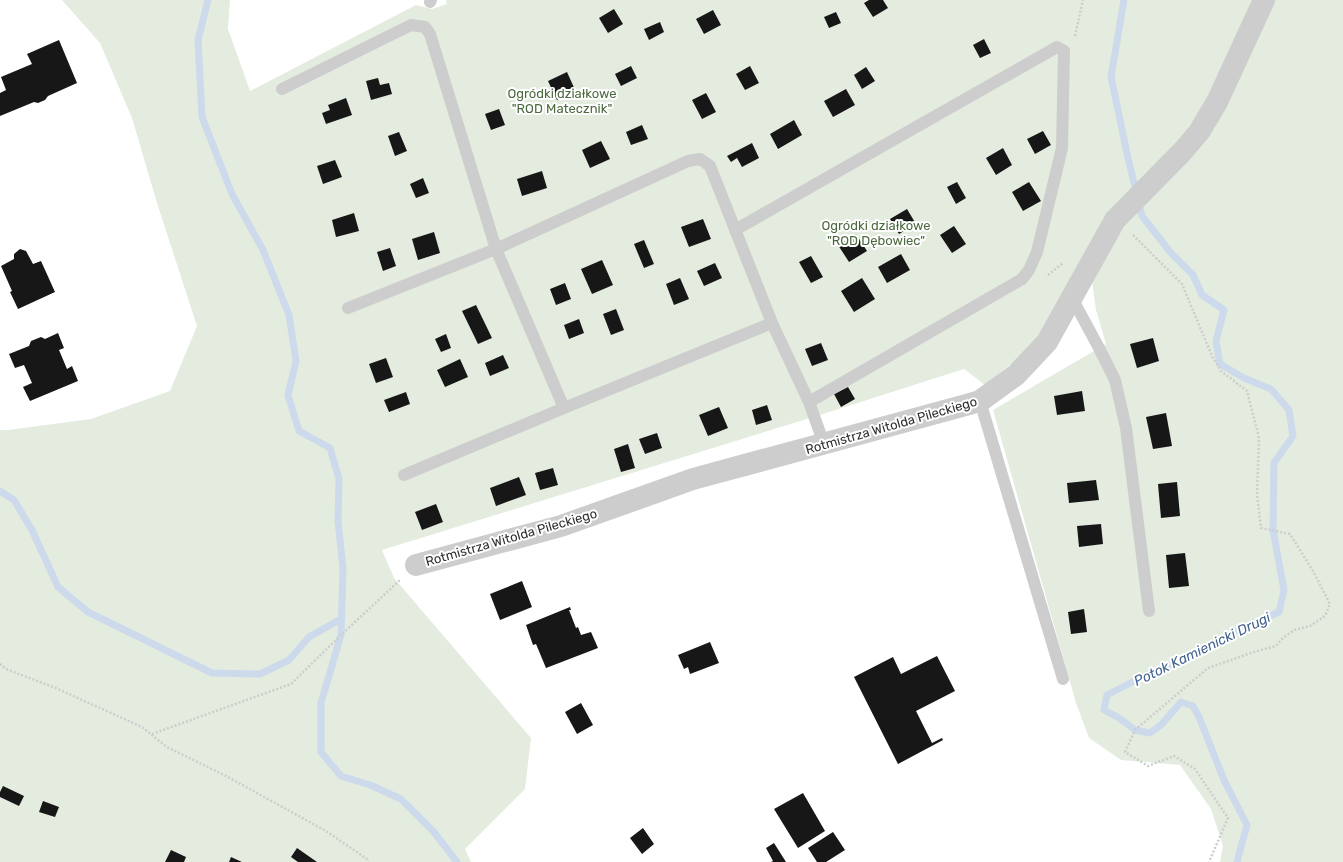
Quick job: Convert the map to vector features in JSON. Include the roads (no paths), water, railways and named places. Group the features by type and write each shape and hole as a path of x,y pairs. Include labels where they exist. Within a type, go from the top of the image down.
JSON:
{"street":[{"name":"Rotmistrza Witolda Pileckiego","path":"416,565 561,526 693,479 980,401 1016,375 1047,342 1114,222 1187,147 1199,132 1217,102 1264,0"}],"lane":[{"path":"282,89 412,25 425,27 430,34 496,249 564,408"},
{"path":"735,230 1057,47 1064,51 1062,148 1037,252 1029,270 1022,279 809,402"},
{"path":"348,308 496,249 688,161 700,159 710,166 772,323 809,402 824,444"},
{"path":"1072,298 1115,380 1126,428 1149,611"},
{"path":"404,475 772,323"},
{"path":"980,401 1062,678"}],"waterway":[{"path":"208,0 198,40 202,117 232,194 263,250 289,315 296,361 288,395 299,431 330,448 339,479 338,521 343,569 341,635 321,703 321,752 341,776 370,785 401,799 433,831 457,862"},
{"name":"Potok Kamienicki Drugi","path":"1124,0 1111,77 1142,216 1171,253 1193,275 1202,295 1224,310 1216,341 1220,364 1244,378 1271,389 1289,410 1293,436 1274,463 1273,530 1284,590 1279,612 1238,630 1203,651 1142,677 1107,695 1104,710 1119,718 1135,730 1150,733 1161,725 1181,702 1193,706 1199,717 1224,780 1247,825 1237,862"},
{"path":"0,491 14,500 32,530 58,587 88,612 212,673 260,674 289,660 309,637 341,619"}],"park label":[{"name":"Ogródki działkowe \"ROD Matecznik\"","path":"562,100"},
{"name":"Ogródki działkowe \"ROD Dębowiec\"","path":"876,232"}]}
